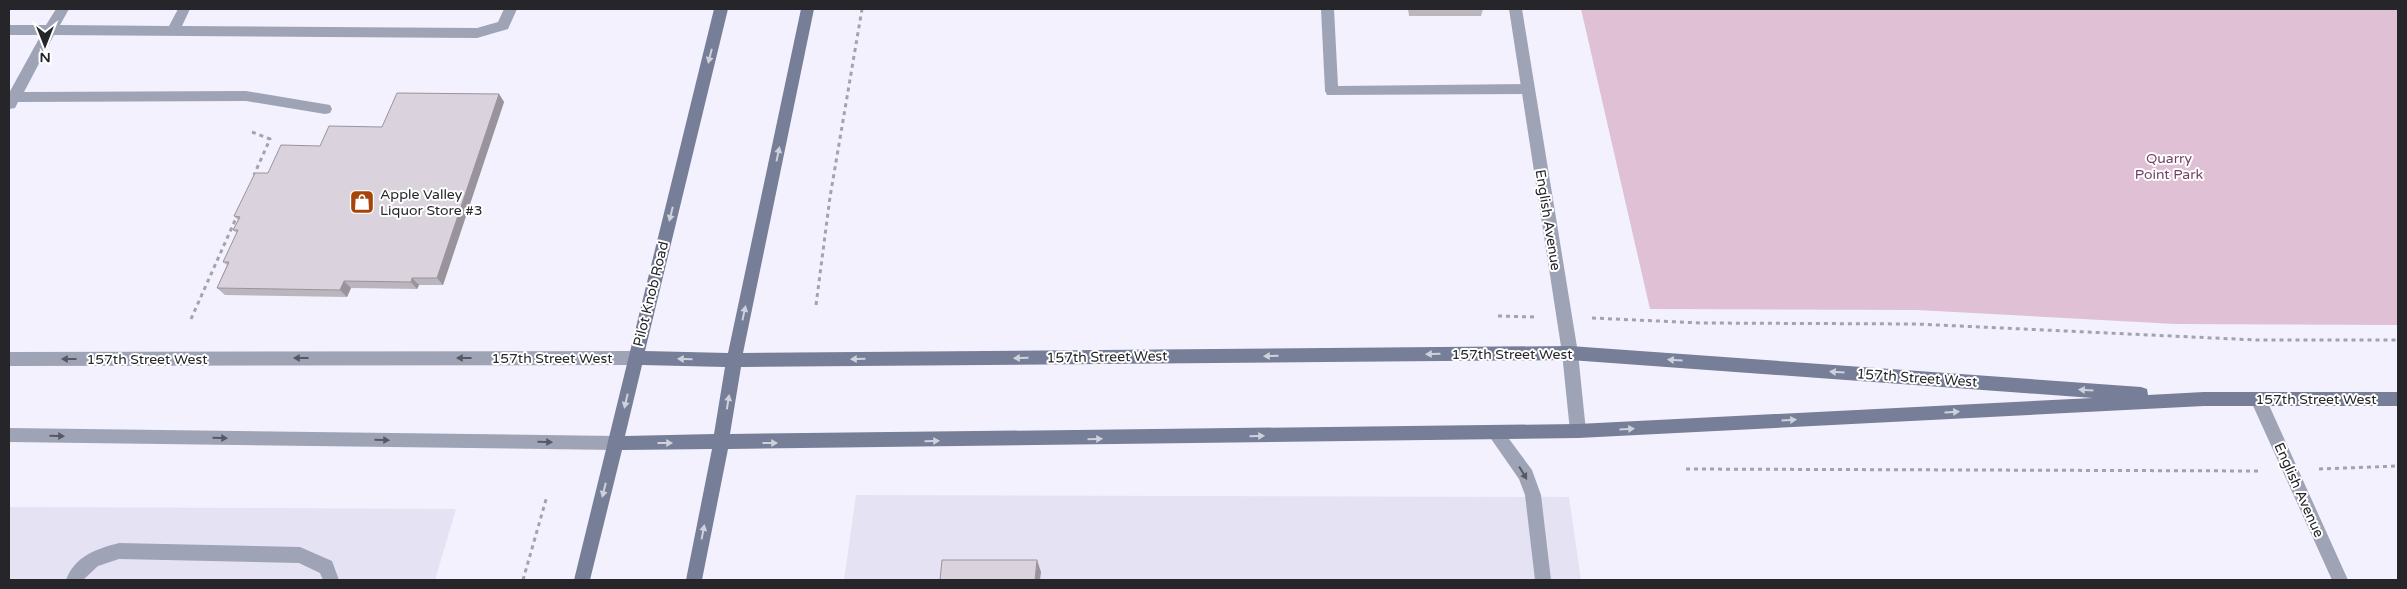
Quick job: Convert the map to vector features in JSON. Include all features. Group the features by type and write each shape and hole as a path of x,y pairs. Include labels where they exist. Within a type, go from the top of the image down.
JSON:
{"street":[{"path":"10,102 62,9"},
{"path":"174,30 184,9"},
{"path":"9,30 477,33 503,25 510,9"},
{"name":"Pilot Knob Road","path":"582,580 721,9"},
{"path":"694,580 721,443 734,360 808,9"},
{"path":"1327,9 1332,91 1528,89"},
{"name":"English Avenue","path":"1515,9 1570,353 1578,432"},
{"path":"10,102 246,96 325,109"},
{"name":"157th Street West","path":"9,359 635,358 734,360 1570,353 2204,399"},
{"name":"157th Street West","path":"9,435 721,443 1578,432 2204,399 2398,399"},
{"name":"English Avenue","path":"2258,399 2340,580"},
{"path":"1495,433 1526,475 1533,495 1543,580"},
{"path":"74,580 77,574 95,557 119,551 300,555 326,567 331,580"}],"path":[{"path":"816,304 830,197 862,9"},
{"path":"250,184 270,139 252,132"},
{"path":"191,319 239,211"},
{"path":"1618,318 1701,323 1917,324 2256,340 2398,340"},
{"path":"2347,468 2398,466"},
{"path":"1686,469 2224,472"},
{"path":"524,580 547,496"}],"shaded area":[{"path":"856,495 1569,497 1581,580 844,580"},
{"path":"9,507 456,509 435,580 9,580"}],"green space":[{"name":"Quarry Point Park","path":"1581,9 2398,9 2398,325 2175,324 1917,310 1650,309"}],"building":[{"name":"Apple Valley Liquor Store #3","path":"397,93 499,94 437,278 412,278 411,282 344,281 340,290 217,288 229,262 223,262 238,230 233,230 240,217 234,216 255,173 268,173 281,145 320,146 329,126 382,127"},
{"path":"942,560 1037,560 1035,580 940,580"}],"place":[{"name":"Apple Valley Liquor Store #3","path":"362,202"}]}
